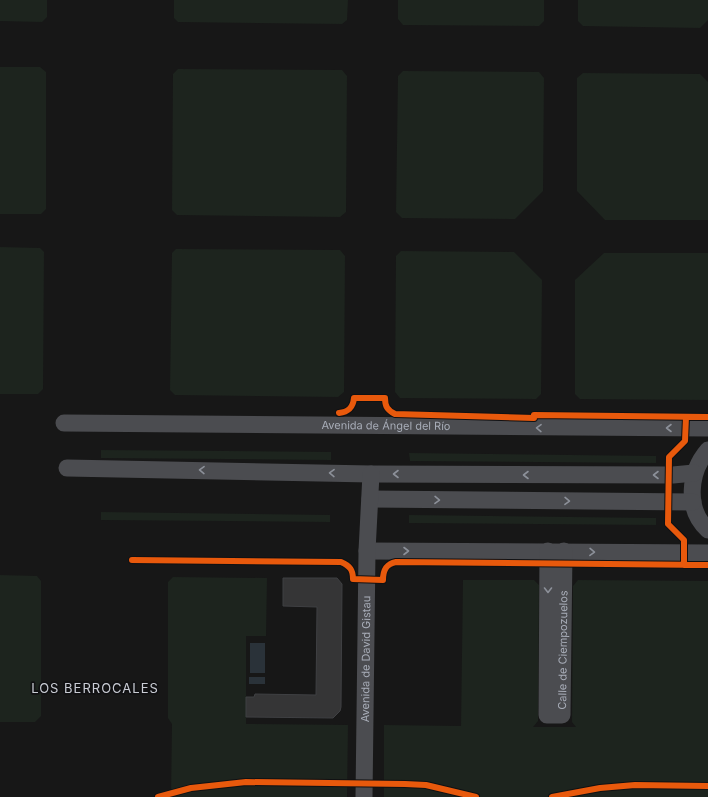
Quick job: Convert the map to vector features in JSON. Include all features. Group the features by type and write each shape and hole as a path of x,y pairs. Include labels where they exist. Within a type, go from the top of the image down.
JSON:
{"street":[{"name":"Avenida de Ángel del Río","path":"64,423 708,428"},
{"path":"708,450 701,459 694,473 692,487 693,502 698,516 708,530"},
{"path":"67,468 371,474 673,476 694,473"},
{"name":"Avenida de David Gistau","path":"364,797 368,551 371,474"},
{"path":"370,499 693,502"},
{"path":"368,551 708,553"},
{"name":"Calle de Ciempozuelos","path":"556,551 562,715 548,715 556,551"}],"shaded area":[{"path":"0,0 47,0 47,17 42,22 0,21"},
{"path":"174,0 348,0 347,20 342,24 178,22 174,18"},
{"path":"398,0 544,0 544,21 539,26 403,25 398,19"},
{"path":"578,0 708,0 708,20 700,28 583,26 578,21"},
{"path":"0,67 40,67 46,72 46,209 41,214 0,214"},
{"path":"178,69 342,70 347,76 346,212 340,217 177,215 172,210 173,74"},
{"path":"403,71 539,72 544,78 543,191 515,219 402,218 396,212 398,76"},
{"path":"583,73 700,74 708,82 708,220 605,220 577,191 577,78"},
{"path":"0,247 40,248 44,252 43,389 38,394 0,394"},
{"path":"176,249 340,250 345,256 344,392 338,397 175,395 170,390 172,253"},
{"path":"401,251 514,252 542,280 541,394 536,399 400,398 395,392 396,256"},
{"path":"604,253 708,253 708,400 580,399 575,394 575,280"},
{"path":"101,450 331,452 331,460 101,458"},
{"path":"409,453 656,456 656,463 410,461"},
{"path":"101,512 330,515 330,522 101,520"},
{"path":"409,515 656,518 656,525 409,523"},
{"path":"0,575 37,576 41,581 41,716 35,722 0,722"},
{"path":"173,577 267,578 266,636 246,636 246,724 348,725 347,797 171,797 172,724 168,718 168,582"},
{"path":"463,580 534,580 539,585 538,721 533,727 576,727 572,722 573,586 578,580 708,581 708,797 384,797 384,725 461,726"},
{"path":"250,643 265,643 265,673 250,673"},
{"path":"249,677 265,677 265,684 249,684"}],"building":[{"path":"283,578 337,578 342,584 341,707 340,711 333,718 246,717 246,697 254,697 255,694 316,695 317,607 283,606"}],"cycle path":[{"path":"339,413 350,409 354,398 385,398 387,408 395,414 534,418 534,415 708,417"},
{"path":"684,565 684,540 668,524 669,457 685,441 686,417"},
{"path":"132,560 341,562 347,565 350,569 353,579 383,580 387,566 396,562 708,565"},
{"path":"158,797 191,788 246,782 426,785 476,797"},
{"path":"552,797 600,788 635,785 708,786"}],"district":[{"name":"LOS BERROCALES","path":"95,688"}]}
